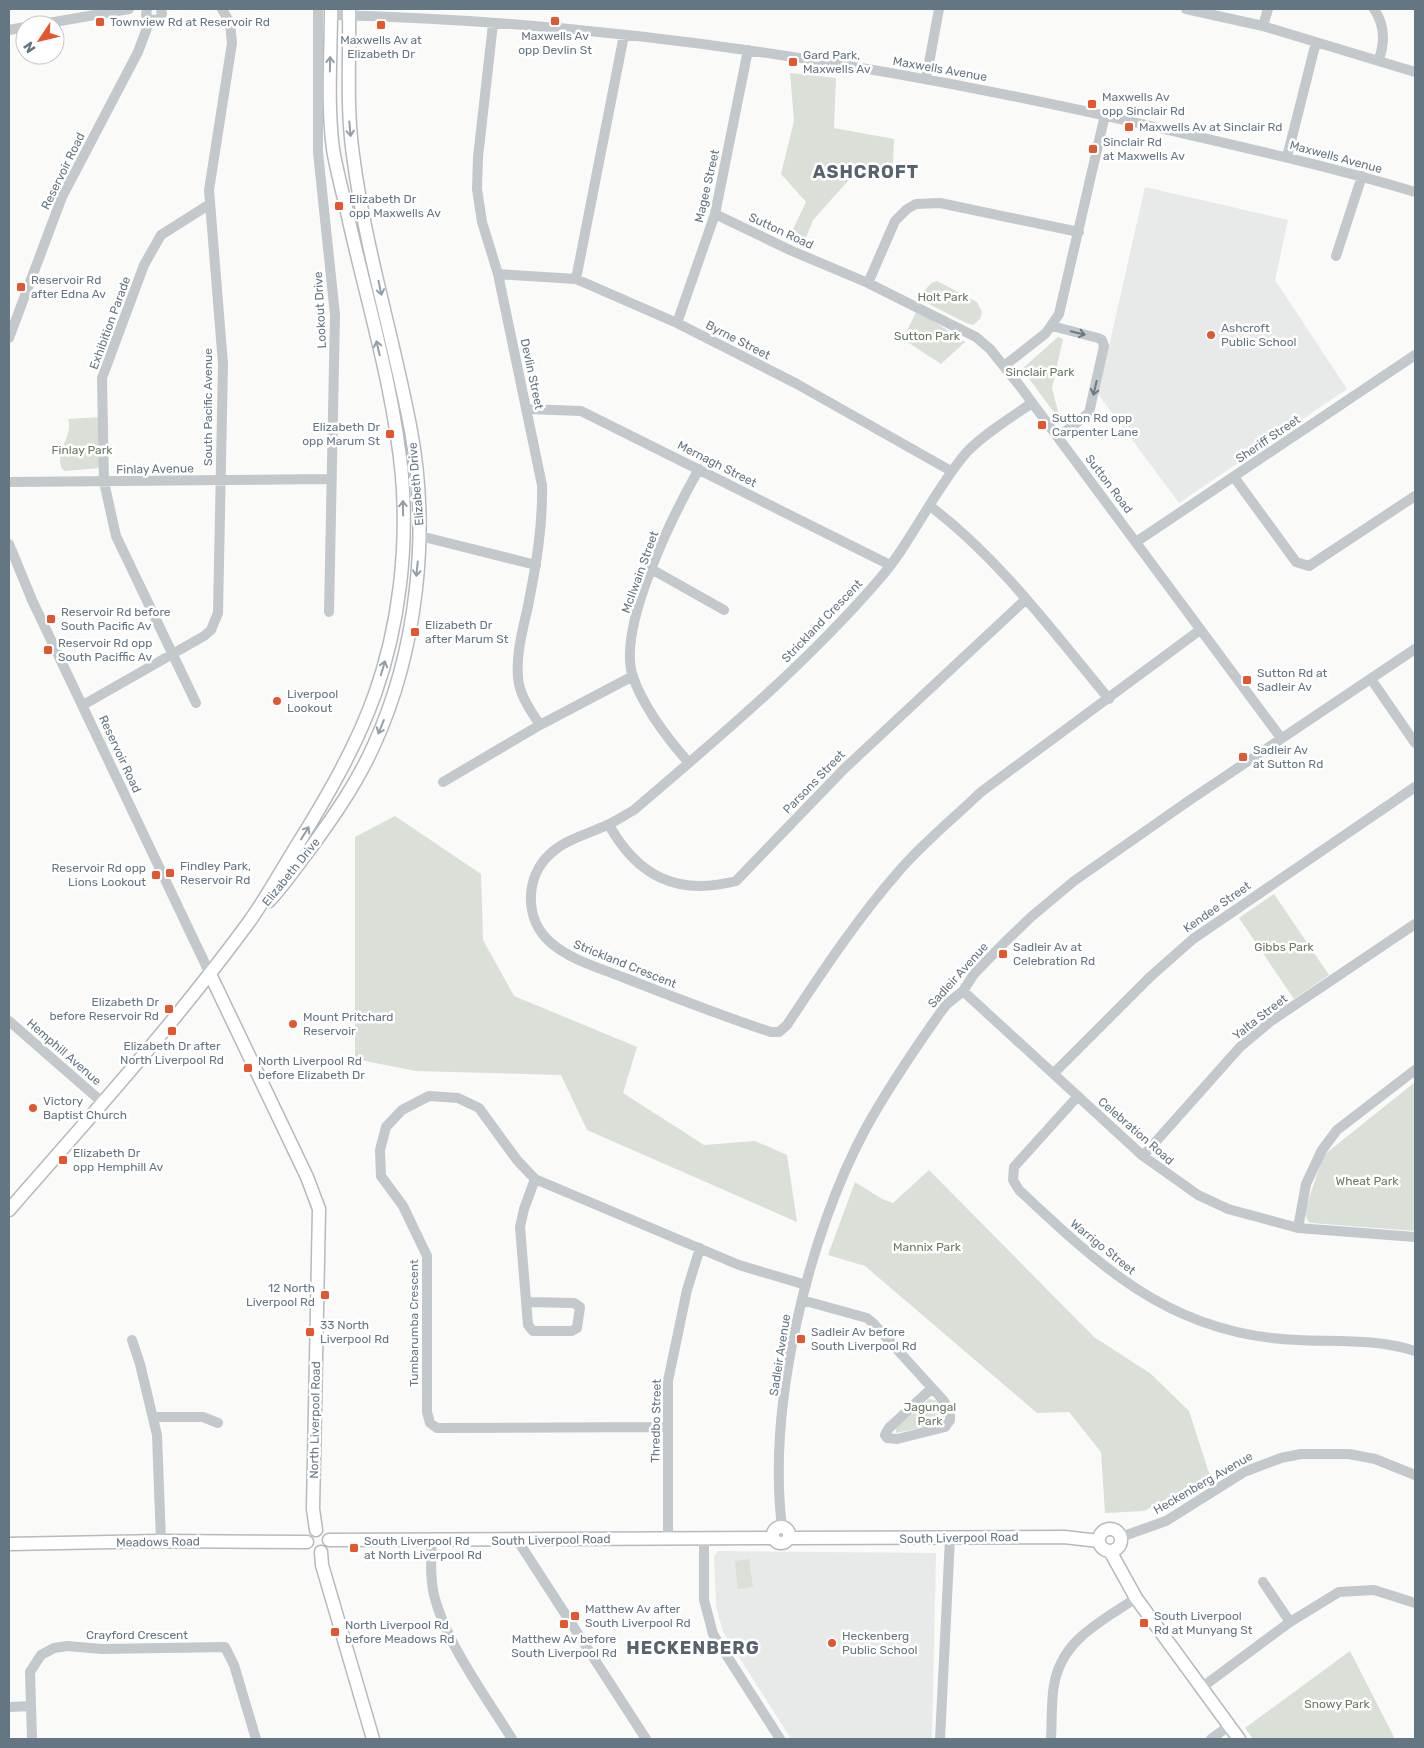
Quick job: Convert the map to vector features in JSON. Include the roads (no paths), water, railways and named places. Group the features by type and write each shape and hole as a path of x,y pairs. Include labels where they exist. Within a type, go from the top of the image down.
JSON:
{"main road":[{"name":"Elizabeth Drive","path":"9,1210 210,974 251,919 320,808 360,731 386,660 399,594 402,565 403,506 396,435 333,148 330,108 331,12"},
{"name":"Elizabeth Drive","path":"251,919 280,889 335,816 374,745 389,708 411,625 420,536 418,484 411,431 352,154 348,105 349,12"},
{"name":"North Liverpool Road","path":"210,974 303,1170 319,1209 313,1509 316,1530"},
{"path":"782,1527 789,1532 789,1538 785,1543 779,1544 773,1538 775,1529 782,1527"},
{"path":"1110,1551 1120,1545 1122,1537 1116,1530 1108,1528 1100,1533 1099,1541 1103,1548 1110,1551 1136,1598 1238,1739"},
{"path":"316,1530 324,1532 329,1540 327,1548 321,1552 311,1550 307,1542 309,1534 316,1530"},
{"name":"South Liverpool Road","path":"789,1538 1064,1537 1099,1541"},
{"name":"South Liverpool Road","path":"329,1540 518,1541 773,1538"},
{"name":"Meadows Road","path":"9,1544 162,1541 307,1542"},
{"path":"321,1552 322,1565 373,1739"}],"street":[{"path":"65,20 130,9"},
{"path":"145,12 159,19 162,14 161,9"},
{"name":"South Pacific Avenue","path":"83,705 204,636 211,630 218,613 223,364 208,190 232,43 230,23 222,9"},
{"name":"Lookout Drive","path":"318,9 318,152 335,315 329,612"},
{"path":"926,79 939,9"},
{"path":"1186,9 1264,26 1379,59 1415,72"},
{"path":"1264,26 1268,9"},
{"path":"1374,9 1379,15 1384,33 1379,59"},
{"name":"Reservoir Road","path":"9,338 62,198 138,52 145,12"},
{"name":"Maxwells Avenue","path":"331,12 624,35 748,50 926,79 1016,95 1287,157 1415,192"},
{"name":"Devlin Street","path":"493,24 478,157 477,189 482,222 498,274 542,484 543,509 536,564 518,654 518,679 525,700 540,725"},
{"path":"576,279 624,35"},
{"path":"1287,157 1316,42"},
{"name":"Magee Street","path":"677,323 715,214 748,50"},
{"path":"1004,366 1037,341 1052,326 1064,297 1105,115"},
{"path":"1336,256 1362,176"},
{"path":"868,283 896,221 907,209 916,204 940,203 1079,232"},
{"name":"Exhibition Parade","path":"196,703 116,536 104,482 102,378 144,265 161,235 210,204"},
{"name":"Sutton Road","path":"715,214 792,251 868,283 976,337 984,343 1032,402 1281,738"},
{"name":"Byrne Street","path":"498,274 576,279 677,323 797,384 951,472"},
{"path":"1052,326 1102,340 1104,347 1089,413 1058,437"},
{"name":"Sheriff Street","path":"1136,542 1415,355"},
{"name":"Strickland Crescent","path":"1032,402 968,451 951,472 930,506 877,582 776,688 634,810 609,824 561,845 549,855 534,877 530,892 537,924 548,941 571,956 696,1007 771,1032 779,1032 787,1025 828,962 900,870 981,792 1200,630"},
{"name":"Mernagh Street","path":"527,409 582,411 890,565"},
{"name":"McIlwain Street","path":"689,763 652,715 633,676 632,635 637,608 685,494 699,469"},
{"path":"1234,477 1296,562 1309,566 1415,496"},
{"name":"Finlay Avenue","path":"9,482 331,479"},
{"path":"930,506 960,529 1025,600 1109,699"},
{"path":"420,536 536,564"},
{"name":"Reservoir Road","path":"9,544 32,600 210,974"},
{"path":"653,570 724,610"},
{"name":"Parsons Street","path":"609,824 618,841 648,872 678,885 712,887 736,881 844,768 1025,600"},
{"name":"Sadleir Avenue","path":"782,1527 780,1475 784,1408 792,1349 806,1285 829,1213 866,1128 897,1075 940,1013 947,1004 963,992 974,974 1002,944 1030,917 1074,881 1281,738 1415,649"},
{"path":"443,782 540,725 633,676"},
{"path":"1371,679 1415,743"},
{"name":"Kendee Street","path":"1054,1073 1192,939 1415,788"},
{"name":"Yalta Street","path":"1143,1156 1240,1047 1271,1021 1415,924"},
{"name":"Celebration Road","path":"963,992 1143,1156 1166,1174 1206,1198 1237,1212 1298,1228 1415,1237"},
{"name":"Hemphill Avenue","path":"9,1021 102,1102"},
{"path":"1298,1228 1306,1184 1322,1150 1337,1130 1415,1070"},
{"name":"Tumbarumba Crescent","path":"667,1428 437,1428 430,1423 427,1412 427,1256 403,1206 381,1176 380,1150 386,1127 402,1110 429,1096 458,1098 480,1108 517,1160 535,1178 760,1272 806,1285"},
{"name":"Warrigo Street","path":"1078,1096 1014,1167 1013,1180 1019,1190 1087,1253 1120,1279 1175,1311 1234,1332 1284,1340 1377,1343 1415,1351"},
{"path":"526,1302 574,1303 580,1307 577,1328 572,1331 533,1331 528,1325 526,1302 520,1227 535,1178"},
{"name":"Thredbo Street","path":"668,1539 668,1381 687,1290 700,1248"},
{"path":"802,1300 867,1318 932,1388 947,1405 950,1416 948,1424 940,1428 898,1439 887,1438 888,1428 932,1388"},
{"path":"132,1340 154,1417 157,1435 162,1541"},
{"path":"154,1417 203,1417 218,1423"},
{"name":"Heckenberg Avenue","path":"1122,1537 1166,1521 1244,1472 1281,1458 1301,1454 1349,1454 1375,1458 1415,1475"},
{"path":"940,1739 950,1538"},
{"path":"704,1539 704,1600 713,1634 780,1739"},
{"path":"432,1541 432,1583 440,1611 469,1671 512,1739"},
{"path":"518,1541 646,1739"},
{"path":"1263,1582 1290,1622"},
{"path":"1201,1688 1290,1622 1324,1600 1344,1591 1374,1590 1415,1603"},
{"path":"1051,1739 1054,1686 1059,1666 1068,1649 1087,1631 1136,1598"},
{"name":"Crayford Crescent","path":"32,1739 30,1672 41,1655 54,1648 66,1646 102,1649 225,1647 234,1666 256,1739"},
{"path":"9,1707 31,1706"},
{"path":"1210,1739 1229,1726"}],"place":[{"name":"Maxwells Av opp Devlin St","path":"555,21"},
{"name":"Townview Rd at Reservoir Rd","path":"100,22"},
{"name":"Maxwells Av at Elizabeth Dr","path":"381,25"},
{"name":"Gard Park, Maxwells Av","path":"793,62"},
{"name":"Maxwells Av opp Sinclair Rd","path":"1092,104"},
{"name":"Maxwells Av at Sinclair Rd","path":"1129,127"},
{"name":"Sinclair Rd at Maxwells Av","path":"1093,149"},
{"name":"Elizabeth Dr opp Maxwells Av","path":"339,206"},
{"name":"Reservoir Rd after Edna Av","path":"21,287"},
{"name":"Ashcroft Public School","path":"1211,335"},
{"name":"Sutton Rd opp Carpenter Lane","path":"1042,425"},
{"name":"Elizabeth Dr opp Marum St","path":"390,434"},
{"name":"Reservoir Rd before South Pacific Av","path":"51,619"},
{"name":"Elizabeth Dr after Marum St","path":"415,632"},
{"name":"Reservoir Rd opp South Paciffic Av","path":"48,650"},
{"name":"Sutton Rd at Sadleir Av","path":"1247,680"},
{"name":"Liverpool Lookout","path":"277,701"},
{"name":"Sadleir Av at Sutton Rd","path":"1243,757"},
{"name":"Findley Park, Reservoir Rd","path":"170,873"},
{"name":"Reservoir Rd opp Lions Lookout","path":"156,875"},
{"name":"Sadleir Av at Celebration Rd","path":"1003,954"},
{"name":"Elizabeth Dr before Reservoir Rd","path":"169,1009"},
{"name":"Mount Pritchard Reservoir","path":"293,1024"},
{"name":"Elizabeth Dr after North Liverpool Rd","path":"172,1031"},
{"name":"North Liverpool Rd before Elizabeth Dr","path":"248,1068"},
{"name":"Victory Baptist Church","path":"33,1108"},
{"name":"Elizabeth Dr opp Hemphill Av","path":"63,1160"},
{"name":"12 North Liverpool Rd","path":"325,1295"},
{"name":"33 North Liverpool Rd","path":"310,1332"},
{"name":"Sadleir Av before South Liverpool Rd","path":"801,1339"},
{"name":"South Liverpool Rd at North Liverpool Rd","path":"354,1548"},
{"name":"Matthew Av after South Liverpool Rd","path":"575,1616"},
{"name":"South Liverpool Rd at Munyang St","path":"1144,1623"},
{"name":"Matthew Av before South Liverpool Rd","path":"564,1624"},
{"name":"North Liverpool Rd before Meadows Rd","path":"335,1632"},
{"name":"Heckenberg Public School","path":"832,1643"}],"district":[{"name":"ASHCROFT","path":"866,172"},
{"name":"HECKENBERG","path":"693,1648"}],"park label":[{"name":"Holt Park","path":"943,297"},
{"name":"Sutton Park","path":"927,336"},
{"name":"Sinclair Park","path":"1040,372"},
{"name":"Finlay Park","path":"82,450"},
{"name":"Gibbs Park","path":"1284,947"},
{"name":"Wheat Park","path":"1367,1181"},
{"name":"Mannix Park","path":"927,1247"},
{"name":"Jagungal Park","path":"930,1414"},
{"name":"Snowy Park","path":"1337,1704"}]}
